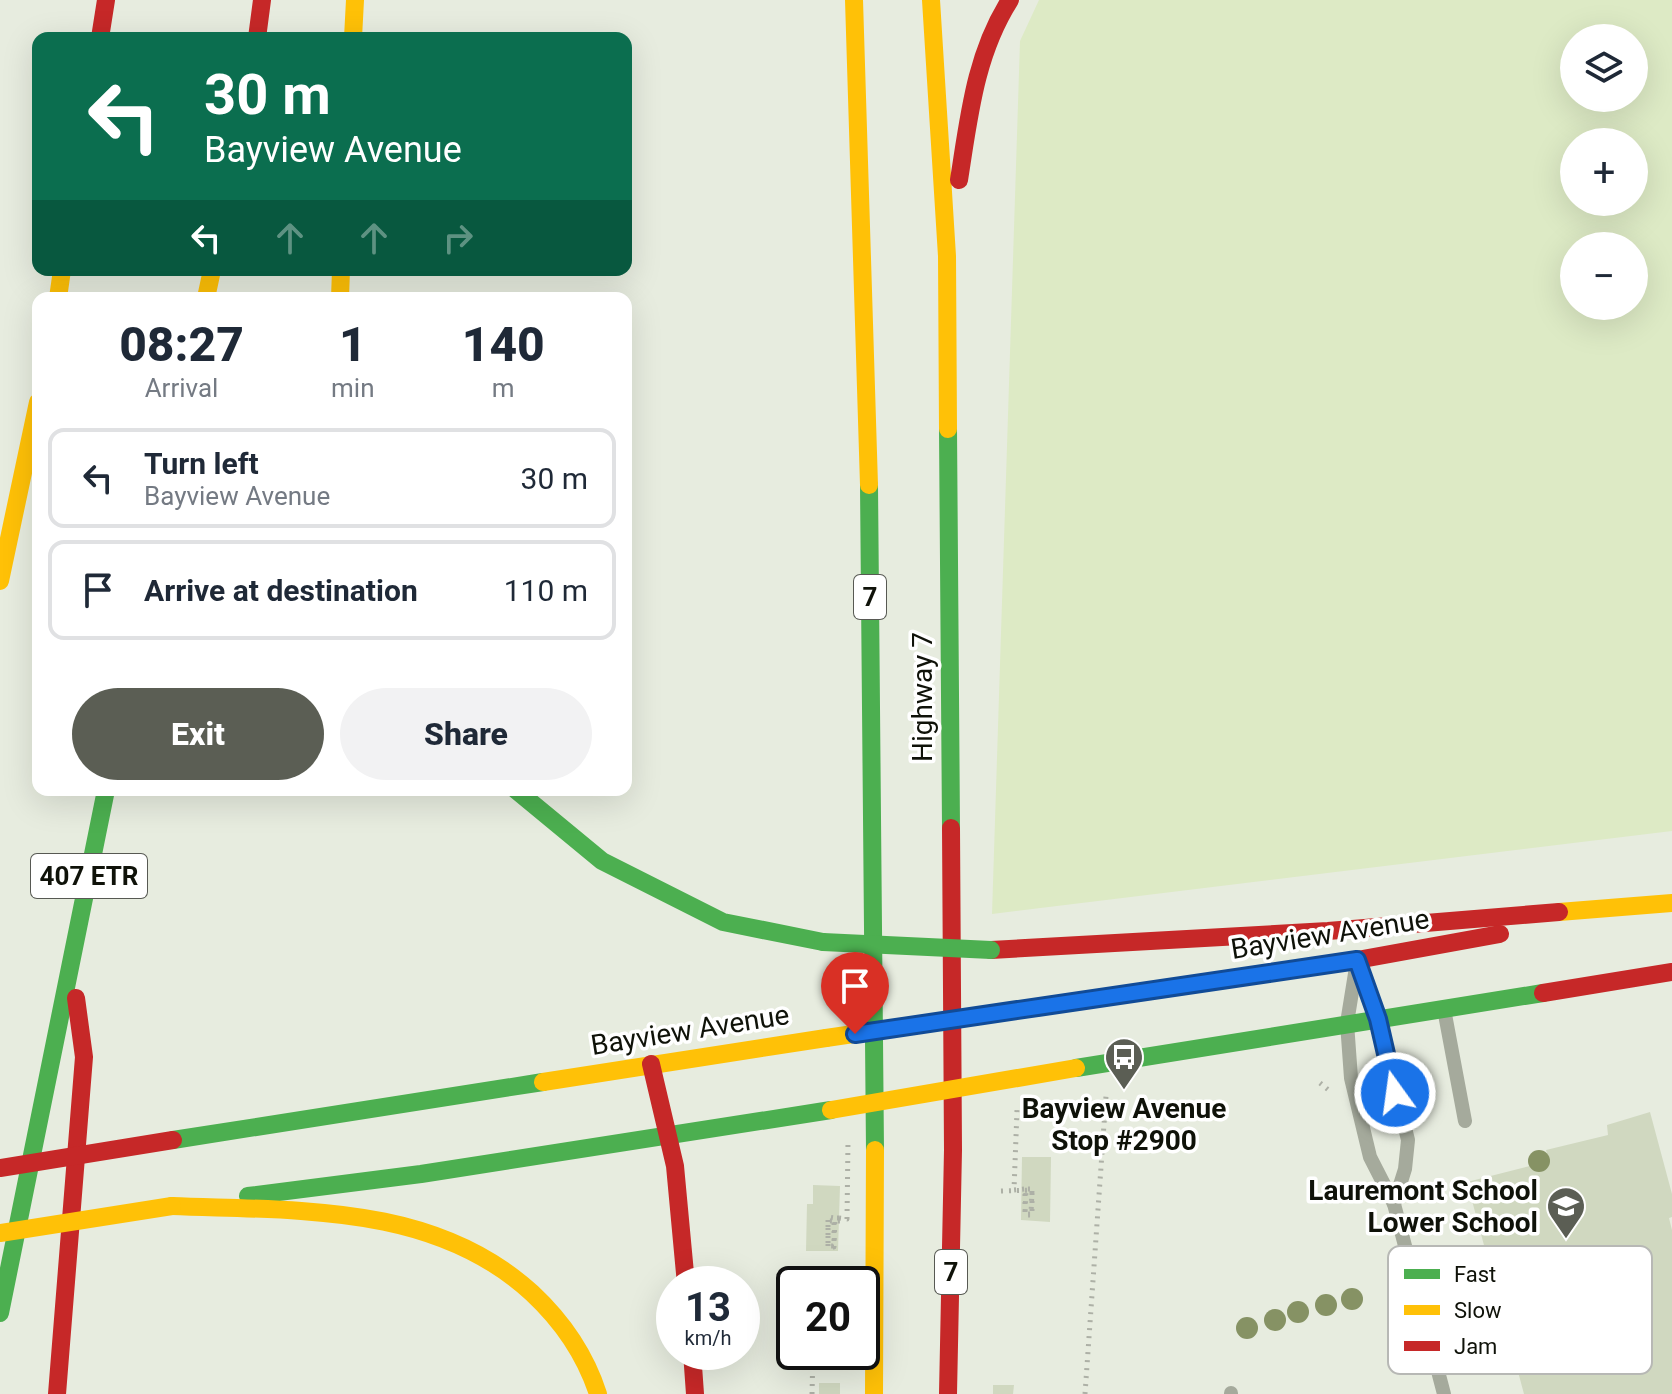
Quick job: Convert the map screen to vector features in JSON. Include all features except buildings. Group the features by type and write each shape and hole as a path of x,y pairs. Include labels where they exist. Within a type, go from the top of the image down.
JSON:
{"main road":[{"path":"101,32 106,0"},
{"path":"258,32 262,0"},
{"path":"353,32 355,0"},
{"name":"Highway 7","path":"854,0 868,351 876,1195 874,1394"},
{"name":"Highway 7","path":"931,0 947,256 953,1150 948,1394"},
{"path":"947,256 977,70 999,15 1010,0"},
{"path":"0,581 32,430"},
{"name":"407 ETR","path":"0,1313 105,796"},
{"path":"523,796 602,861 723,922 823,942 991,950 1328,931 1672,903"},
{"name":"Bayview Avenue","path":"0,1168 651,1064 1357,960 1672,903"},
{"path":"57,1394 84,1057 71,961"},
{"path":"0,1233 668,1136 1672,972"},
{"path":"651,1064 675,1166 684,1266"},
{"path":"172,1206 347,1215 396,1222 462,1242 489,1256 529,1286 565,1326 594,1380 598,1394"},
{"path":"693,1370 695,1394"}],"lane":[{"path":"1357,960 1378,1019 1408,1140 1405,1169 1394,1204"},
{"path":"1357,960 1347,1023 1351,1078 1370,1157 1394,1204 1405,1246"},
{"path":"1444,1008 1465,1121"},
{"path":"1439,1374 1444,1394"}],"path":[{"path":"1085,1394 1106,1092"},
{"path":"1001,1191 1021,1191 1032,1190 1031,1214 1025,1214 1025,1202 1026,1189 1032,1189 1032,1215 1025,1215 1025,1202 1025,1189 1014,1190 1017,1105"},
{"path":"828,1221 828,1246 834,1246 834,1218 828,1217 828,1247 834,1247 835,1218 847,1219 848,1132"},
{"path":"812,1394 813,1370"}],"green space":[{"path":"1039,0 1672,0 1672,831 992,914 1020,41"}],"traffic: fast":[{"path":"948,429 951,828"},
{"path":"869,485 875,1150"},
{"path":"0,1313 105,796"},
{"path":"523,796 602,861 723,922 823,942"},
{"path":"823,942 991,950"},
{"path":"1076,1068 1543,993"},
{"path":"173,1140 543,1082"},
{"path":"248,1196 421,1174 831,1110"}],"traffic: slow":[{"path":"353,32 355,0"},
{"path":"854,0 869,485"},
{"path":"931,0 947,256 948,429"},
{"path":"59,292 61,276"},
{"path":"207,292 211,276"},
{"path":"340,292 341,276"},
{"path":"0,581 32,430"},
{"path":"1559,912 1672,903"},
{"path":"826,1038 1052,1005"},
{"path":"543,1082 826,1038"},
{"path":"831,1110 1076,1068"},
{"path":"874,1394 875,1150"},
{"path":"172,1206 315,1212 362,1218 408,1227 452,1242 494,1264 543,1304 579,1352 598,1394"},
{"path":"0,1233 172,1206"}],"traffic: jam":[{"path":"101,32 106,0"},
{"path":"258,32 262,0"},
{"path":"959,180 981,65 998,21 1010,0"},
{"path":"948,1394 953,1150 951,828"},
{"path":"991,950 1328,931 1559,912"},
{"path":"1052,1005 1357,960 1500,934"},
{"path":"1543,993 1672,972"},
{"path":"57,1394 84,1057 76,998"},
{"path":"651,1064 675,1166 684,1266"},
{"path":"0,1168 173,1140"},
{"path":"693,1370 695,1394"}],"place":[{"name":"Bayview Avenue Stop #2900","path":"1124,1091"},
{"name":"Lauremont School Lower School","path":"1566,1240"}],"route":[{"path":"855,1034 1357,960 1378,1019 1395,1093"}]}
